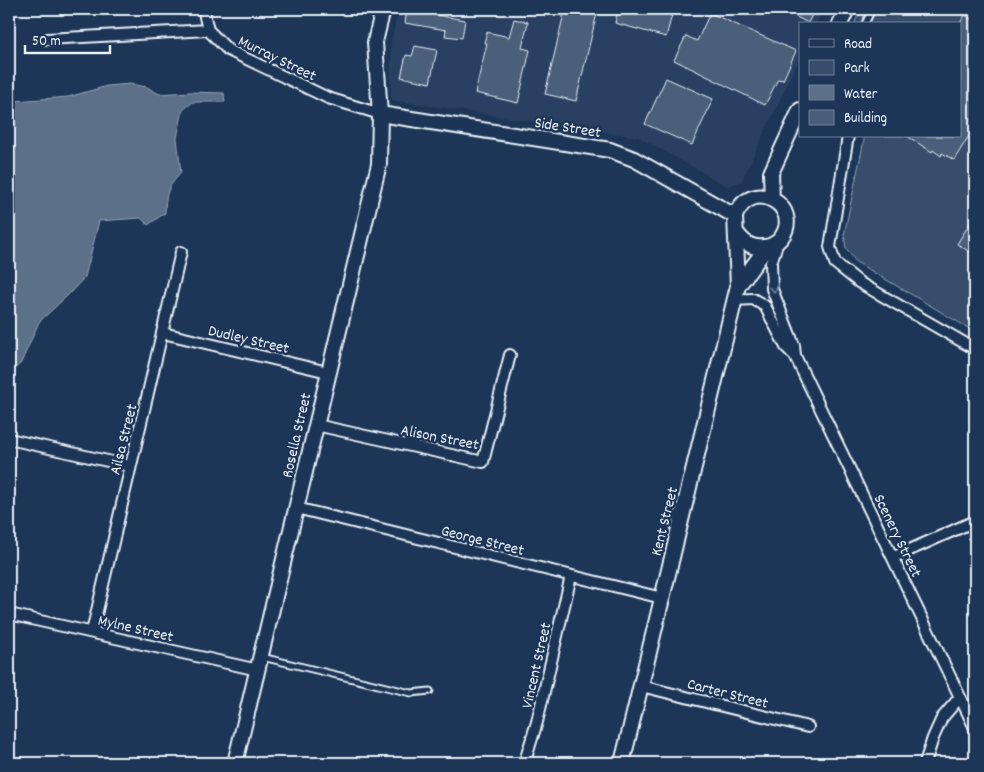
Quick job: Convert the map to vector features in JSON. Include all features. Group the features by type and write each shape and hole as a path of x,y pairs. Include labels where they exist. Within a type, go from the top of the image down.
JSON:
{"street":[{"path":"47,39 208,30 205,9"},
{"name":"Rosella Street","path":"235,763 379,164 380,114 375,42 383,9"},
{"path":"841,22 847,9"},
{"name":"Murray Street","path":"208,30 228,50 328,98 380,114"},
{"path":"772,199 770,172 799,112"},
{"name":"Side Street","path":"380,114 610,150 634,159 735,216"},
{"path":"848,138 830,247 835,263 860,283 975,348"},
{"path":"763,196 772,199 780,205 785,214 786,224 784,233 772,244 758,248 749,245 741,240 736,232 735,216 745,201 763,196"},
{"name":"Kent Street","path":"622,763 736,293 736,232"},
{"name":"Kent Street","path":"736,293 772,244"},
{"name":"Scenery Street","path":"772,244 772,289 794,345 795,356"},
{"name":"Ailsa Street","path":"92,632 181,252"},
{"name":"Scenery Street","path":"736,293 765,306 786,347 795,356 894,557 975,728"},
{"name":"Dudley Street","path":"163,333 328,372"},
{"name":"Alison Street","path":"316,425 483,462 510,355"},
{"path":"9,439 130,466"},
{"name":"George Street","path":"296,508 662,598"},
{"path":"894,557 975,521"},
{"name":"Vincent Street","path":"525,761 537,722 571,576"},
{"name":"Mylne Street","path":"9,614 92,632 259,663"},
{"name":"Carter Street","path":"641,686 808,727"},
{"path":"925,763 942,718 960,697"}],"lane":[{"path":"866,22 872,9"},
{"path":"259,663 410,693 430,691"}],"shaded area":[{"path":"399,9 823,9 817,22 799,22 799,59 741,182 727,186 638,137 391,100 391,42"}],"green space":[{"path":"861,9 975,9 975,332 856,262 846,248 844,235 864,138 962,138 962,22 855,22"}],"water":[{"path":"130,84 147,87 159,94 190,92 224,93 225,102 193,102 183,110 177,138 181,173 168,191 165,213 148,225 141,218 99,221 85,277 39,322 21,363 9,374 9,106 15,101 68,97 107,86"}],"building":[{"path":"565,9 598,9 576,101 545,94"},
{"path":"618,9 662,9 673,11 666,37 615,23"},
{"path":"781,9 815,9 808,22"},
{"path":"407,10 465,20 462,38 445,36 446,30 405,23"},
{"path":"710,13 796,51 783,80 778,79 765,105 674,60 686,36 697,41"},
{"path":"965,15 975,22 975,126 954,160 942,153 941,156 933,150 932,152 910,138 962,138 961,22"},
{"path":"514,19 528,22 522,48 530,50 518,103 475,93 487,43 484,43 487,32 509,37"},
{"path":"415,46 437,50 430,83 401,77 406,55 412,56"},
{"path":"666,78 713,99 692,145 645,124"},
{"path":"975,215 975,255 957,244"}]}
